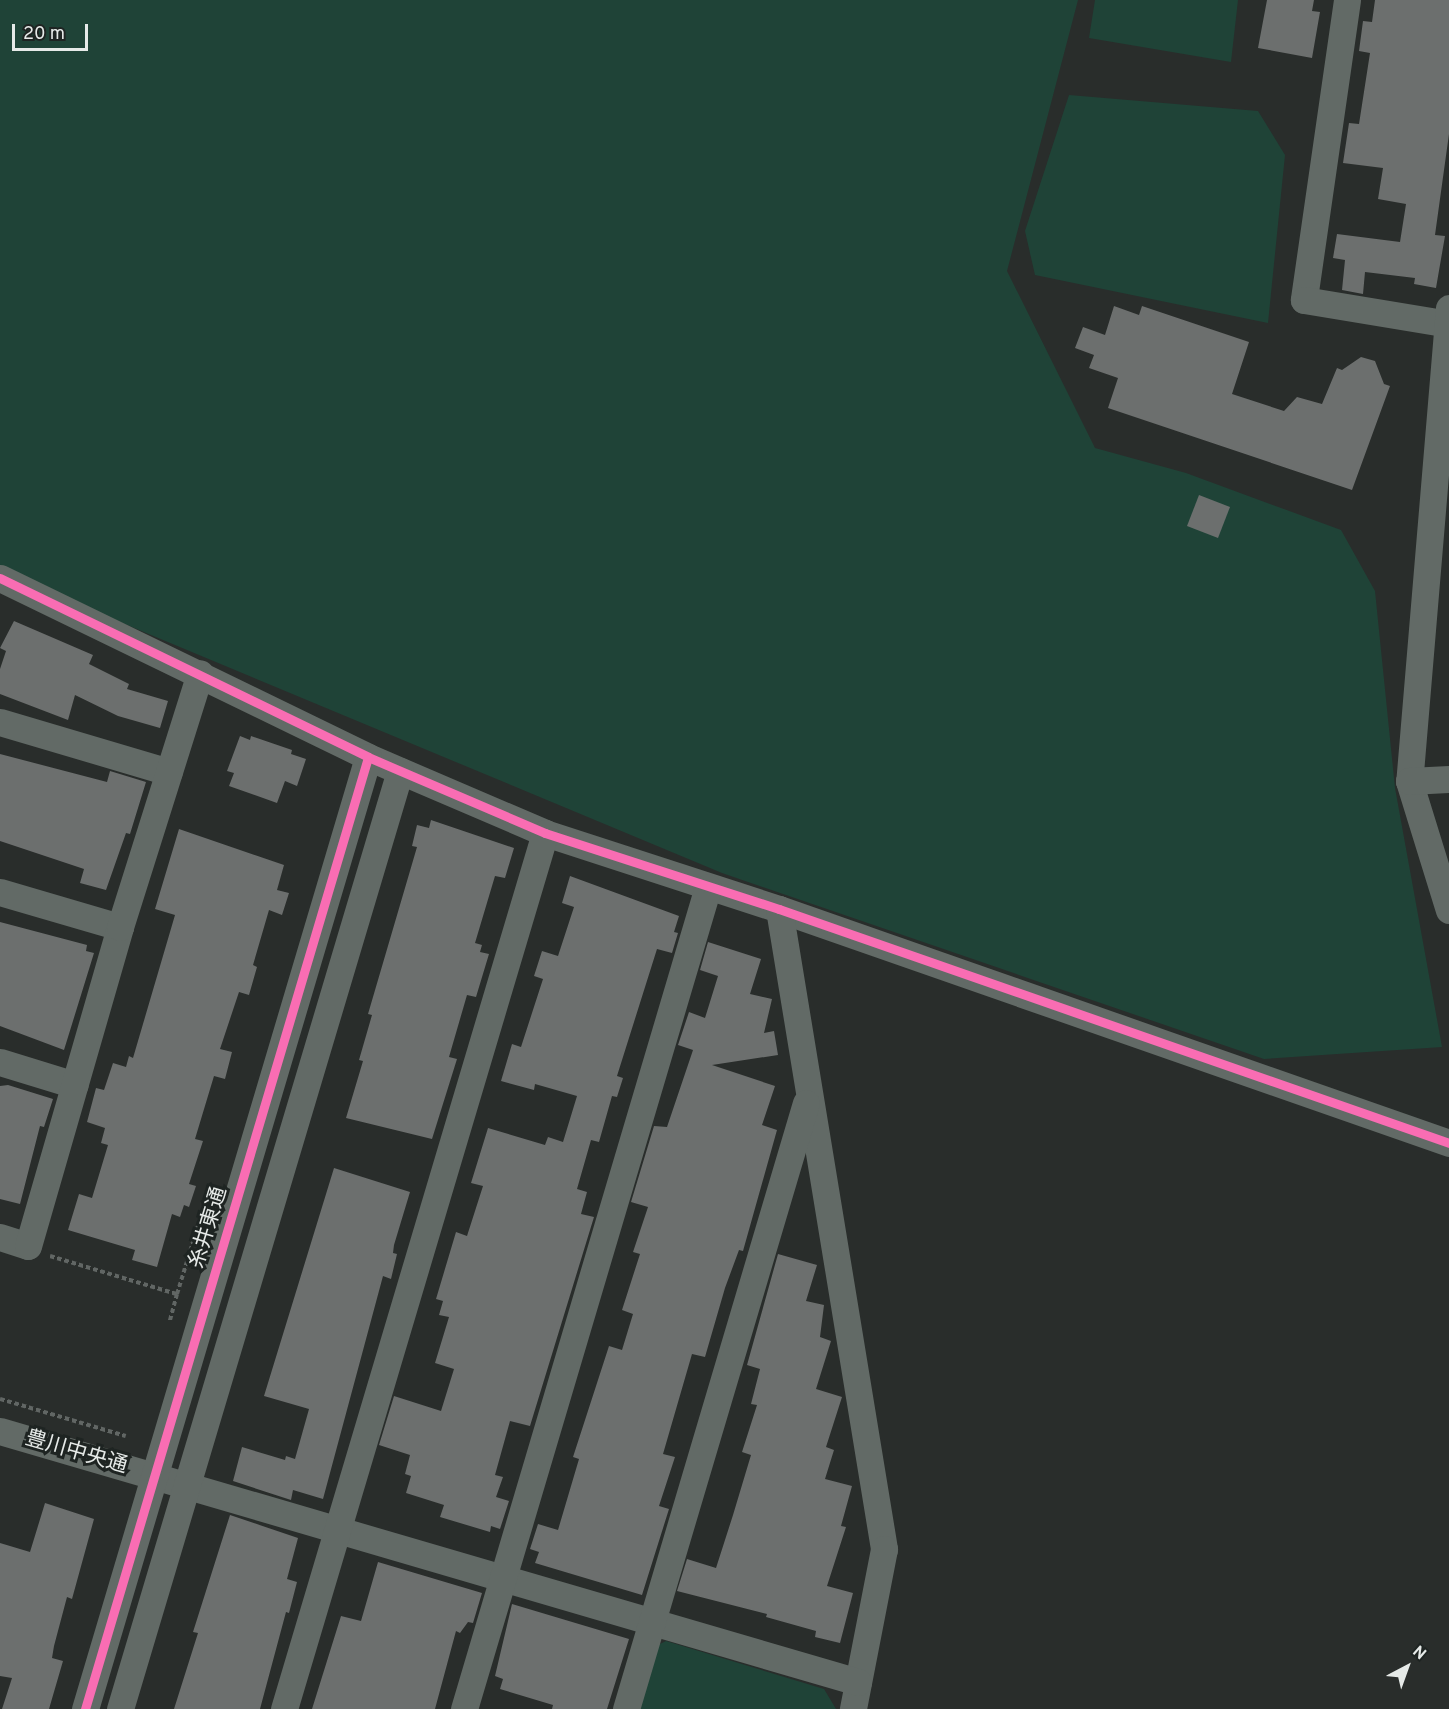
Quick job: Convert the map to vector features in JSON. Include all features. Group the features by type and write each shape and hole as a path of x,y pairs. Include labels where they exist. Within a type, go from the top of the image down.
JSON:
{"street":[{"path":"1347,0 1304,300 1448,318 1410,781 1449,910"},
{"path":"0,578 200,673 368,757 545,832 779,909 1449,1143"},
{"path":"0,1237 28,1246 120,927 200,673"},
{"path":"0,722 169,772"},
{"name":"糸井東通","path":"85,1709 368,757"},
{"path":"120,1709 185,1484 400,771"},
{"path":"1410,781 1449,779"},
{"path":"284,1709 545,832"},
{"path":"464,1709 501,1578 708,887"},
{"path":"0,892 120,927"},
{"path":"779,909 884,1549 853,1709"},
{"path":"0,1062 75,1085"},
{"path":"626,1709 808,1096"},
{"name":"豊川中央通","path":"0,1431 858,1682"}],"path":[{"path":"28,1246 38,1252 177,1294 169,1327"},
{"path":"0,1399 126,1436"}],"green space":[{"path":"0,0 1078,0 1007,271 1095,448 1186,473 1341,530 1375,591 1395,788 1442,1047 1264,1059 722,873 0,572"},
{"path":"1095,0 1238,0 1231,62 1089,38"},
{"path":"1069,95 1258,111 1285,155 1268,323 1035,275 1025,231"},
{"path":"666,1641 824,1689 836,1709 639,1709 656,1646"}],"building":[{"path":"1267,0 1314,0 1312,11 1320,12 1312,58 1258,48"},
{"path":"1375,0 1449,0 1449,134 1435,235 1445,236 1436,288 1414,284 1415,278 1365,272 1363,294 1342,290 1345,260 1333,258 1337,234 1400,242 1406,204 1378,199 1383,168 1343,163 1349,123 1359,124 1370,53 1359,51 1363,21 1372,22"},
{"path":"1114,306 1139,315 1142,306 1249,342 1232,394 1284,411 1297,397 1322,404 1337,368 1342,370 1361,357 1375,361 1384,384 1390,386 1352,490 1108,408 1118,378 1089,368 1094,355 1075,348 1083,327 1105,335"},
{"path":"1199,495 1230,507 1218,538 1187,526"},
{"path":"14,621 93,655 89,664 129,684 127,689 168,701 160,728 118,716 75,695 68,720 0,694 0,669 6,651 0,648"},
{"path":"240,736 250,740 251,736 292,750 291,754 306,759 297,786 285,781 277,803 229,786 234,773 227,771"},
{"path":"0,754 107,782 110,771 146,782 130,834 126,833 106,890 80,883 84,869 0,841"},
{"path":"431,820 514,848 505,878 495,876 475,943 482,945 480,952 489,954 476,997 467,995 449,1057 457,1059 432,1139 346,1118 363,1061 359,1060 372,1015 368,1014 417,847 412,846 417,825 429,828"},
{"path":"179,829 284,865 277,890 289,893 282,915 269,910 253,965 257,967 249,995 239,992 220,1049 232,1052 225,1079 214,1076 195,1139 203,1141 189,1184 196,1186 189,1207 184,1205 180,1217 172,1214 157,1267 132,1260 135,1250 68,1230 79,1194 92,1198 108,1145 101,1143 105,1128 87,1122 96,1088 104,1090 113,1063 126,1067 129,1056 133,1058 175,915 155,909"},
{"path":"570,876 679,916 674,932 678,933 672,953 657,949 617,1076 623,1078 617,1097 612,1096 599,1142 591,1140 577,1189 587,1192 581,1214 594,1217 530,1426 510,1421 495,1475 503,1477 496,1497 509,1501 500,1529 491,1526 490,1532 440,1517 444,1505 406,1493 411,1476 405,1474 410,1455 379,1445 394,1396 441,1411 454,1369 435,1363 449,1317 439,1315 443,1301 436,1299 456,1232 467,1236 483,1186 471,1183 488,1128 545,1145 548,1137 563,1142 577,1096 535,1084 534,1090 501,1081 512,1044 521,1047 543,979 534,976 542,951 558,956 574,907 562,903"},
{"path":"0,922 87,945 86,951 94,953 64,1050 0,1026"},
{"path":"708,942 761,959 750,994 772,999 764,1033 774,1031 778,1055 712,1065 775,1086 762,1125 777,1130 743,1251 739,1250 725,1288 705,1357 692,1354 663,1454 675,1457 659,1506 669,1509 642,1595 535,1563 539,1552 530,1549 538,1524 558,1530 579,1459 573,1457 609,1346 622,1350 633,1314 622,1310 640,1254 633,1252 648,1207 631,1202 654,1126 667,1127 693,1050 678,1045 689,1012 705,1018 718,976 700,970"},
{"path":"8,1085 53,1099 44,1127 40,1126 20,1204 0,1199 0,1086"},
{"path":"334,1168 410,1192 394,1245 393,1253 397,1254 391,1279 383,1276 323,1499 293,1490 291,1500 233,1481 242,1447 285,1460 286,1456 295,1459 309,1409 264,1396"},
{"path":"778,1254 817,1265 806,1301 824,1305 820,1337 831,1341 816,1389 842,1397 826,1447 834,1450 825,1479 852,1486 841,1526 846,1527 827,1586 853,1593 840,1643 815,1637 816,1631 766,1617 767,1614 677,1591 687,1559 716,1568 751,1455 742,1452 757,1405 751,1404 760,1369 747,1365"},
{"path":"45,1503 94,1519 72,1599 67,1597 54,1646 52,1658 63,1661 49,1709 2,1709 12,1678 0,1676 0,1543 30,1552"},
{"path":"230,1515 298,1538 287,1579 297,1582 289,1613 286,1612 260,1709 174,1709 198,1633 193,1632"},
{"path":"378,1562 482,1593 473,1623 468,1622 460,1633 456,1631 435,1709 312,1709 341,1616 361,1621"},
{"path":"512,1604 629,1639 607,1709 552,1709 553,1705 500,1689 503,1679 495,1676"}],"cycle path":[{"path":"0,578 368,757 545,833 779,909 1449,1143"},
{"path":"85,1709 368,757"}]}
